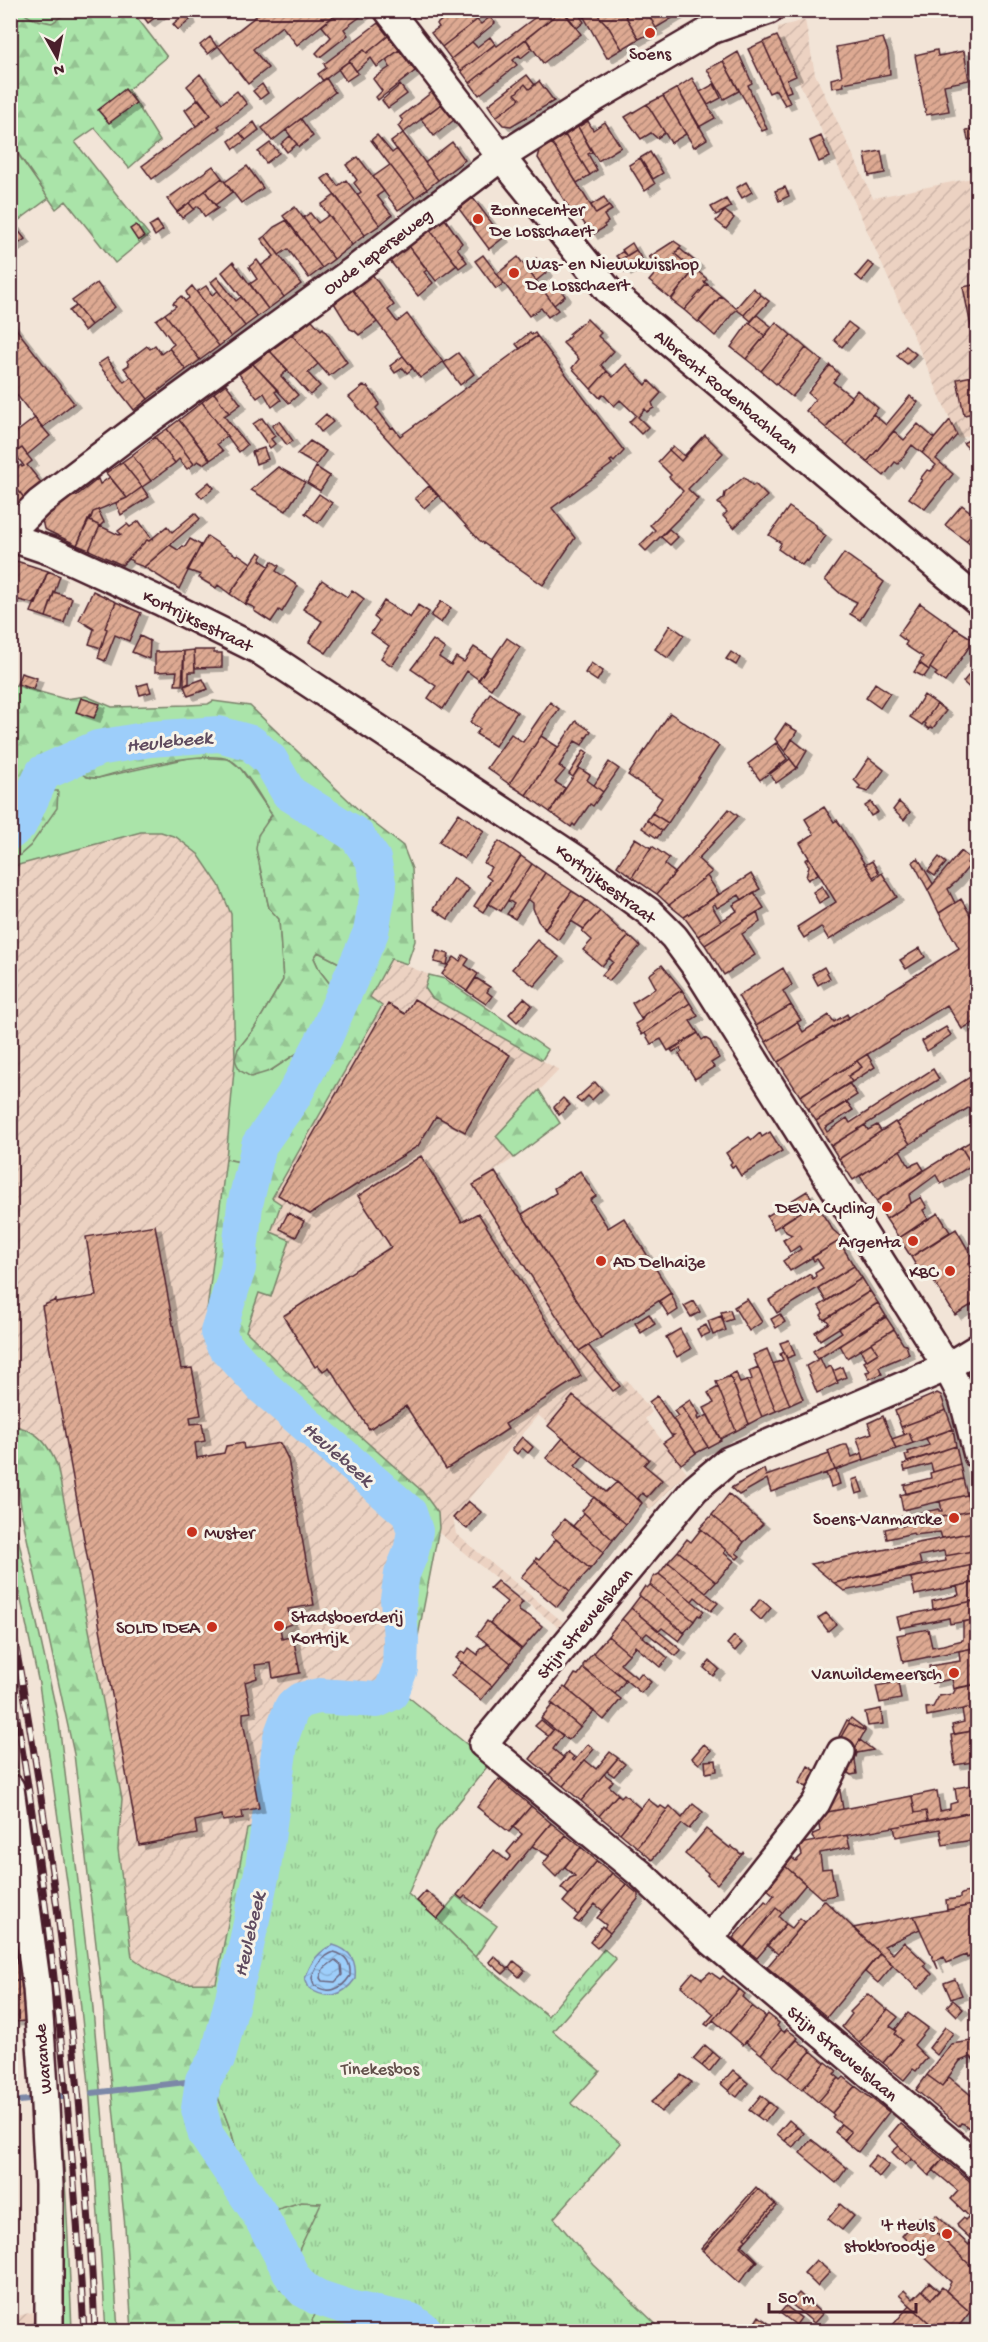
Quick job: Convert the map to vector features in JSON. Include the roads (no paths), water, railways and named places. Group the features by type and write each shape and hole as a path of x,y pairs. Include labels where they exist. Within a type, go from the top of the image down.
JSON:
{"street":[{"name":"Albrecht Rodenbachlaan","path":"388,10 501,157 608,290 978,601"},
{"name":"Oude Ieperseweg","path":"10,532 39,503 353,271 501,157 596,97 711,30 767,11"},
{"name":"Kortrijksestraat","path":"10,537 51,551 259,650 579,861 649,912 696,966 947,1367 963,1398 978,1455"},
{"path":"947,1367 978,1348"},
{"name":"Stijn Streuvelslaan","path":"947,1367 728,1461 695,1489 483,1744 642,1875 709,1939 978,2166"},
{"path":"709,1939 816,1803 842,1752"},
{"name":"Warande","path":"10,1788 37,1988 47,2124 49,2331"}],"water":[{"path":"333,1945 352,1957 355,1979 340,1993 328,1995 309,1988 305,1979 315,1958"}],"waterway":[{"name":"Heulebeek","path":"10,832 19,825 43,773 98,748 150,739 219,734 251,743 270,760 289,793 356,835 373,859 379,887 371,932 325,1037 293,1097 259,1145 245,1205 238,1268 218,1332 224,1345 263,1387 409,1513 415,1531 411,1552 402,1574 398,1599 401,1639 400,1669 391,1693 377,1700 319,1696 301,1700 292,1707 281,1737 263,1868 245,1951 218,2057 203,2080 199,2109 206,2135 259,2213 293,2277 303,2289 317,2297 353,2309 411,2321 426,2332"},
{"path":"92,2093 203,2080"},
{"path":"51,2097 66,2096"},
{"path":"10,2102 38,2099"}],"railway":[{"path":"10,1615 54,1882 65,1972 84,2152 95,2332"},
{"path":"10,1678 36,1841 57,2004 73,2168 84,2332"}],"place":[{"name":"Soens","path":"650,33"},
{"name":"Zonnecenter De Losschaert","path":"478,219"},
{"name":"Was- en Nieuwkuisshop De Losschaert","path":"514,273"},
{"name":"DEVA Cycling","path":"887,1207"},
{"name":"Argenta","path":"913,1241"},
{"name":"AD Delhaize","path":"601,1261"},
{"name":"KBC","path":"950,1271"},
{"name":"Soens-Vanmarcke","path":"954,1518"},
{"name":"Muster","path":"192,1532"},
{"name":"Stadsboerderij Kortrijk","path":"279,1626"},
{"name":"SOLID IDEA","path":"212,1627"},
{"name":"Vanwildemeersch","path":"954,1673"},
{"name":"'t Heuls stokbroodje","path":"947,2234"}],"park label":[{"name":"Tinekesbos","path":"380,2068"}]}
